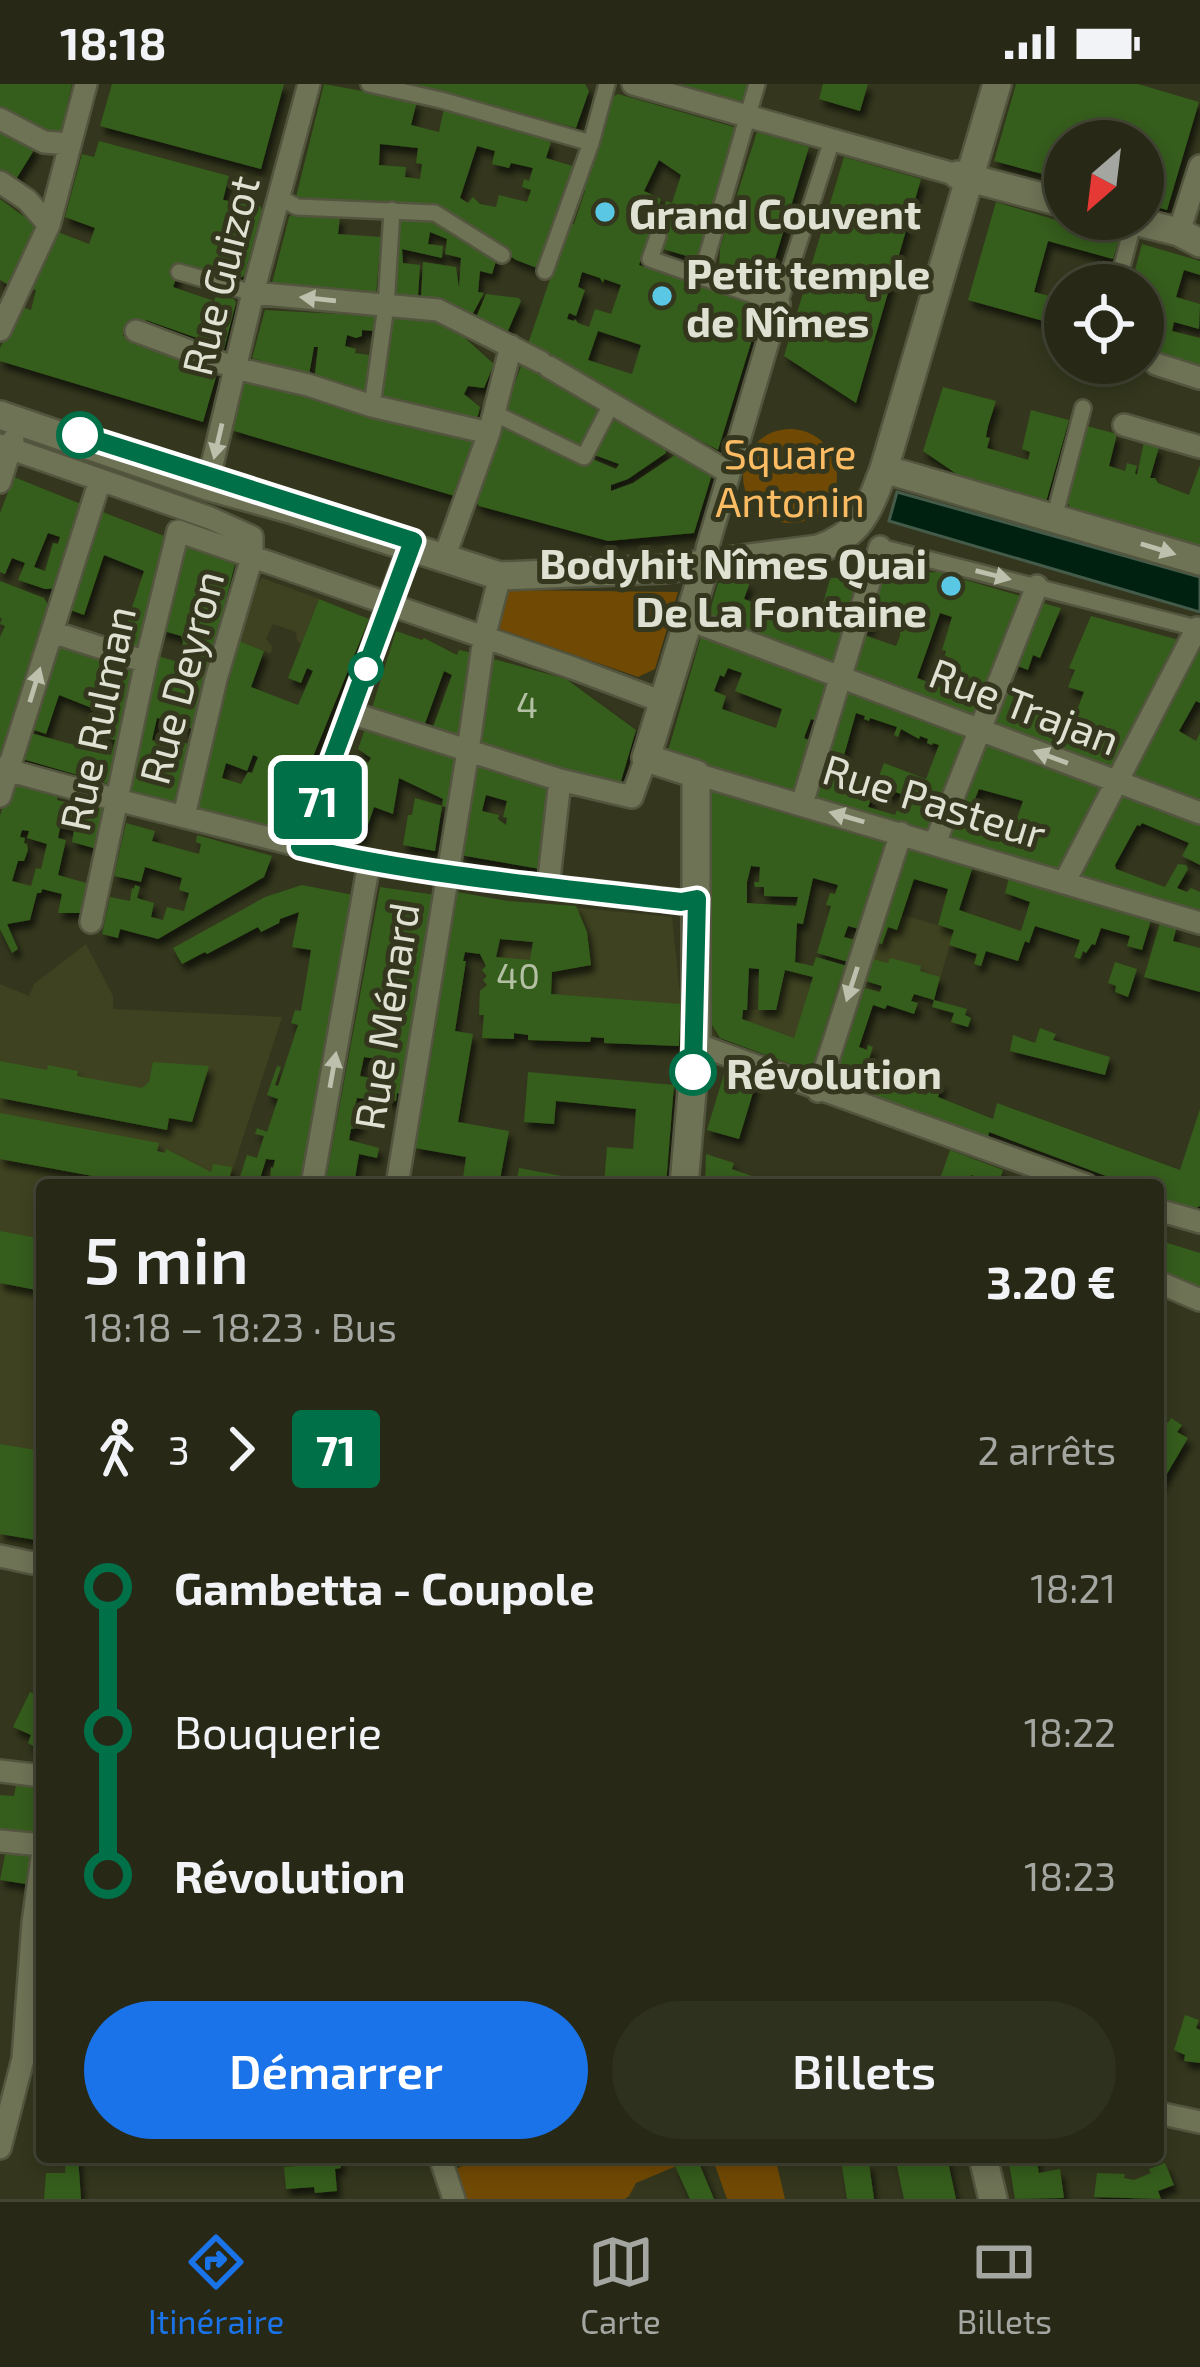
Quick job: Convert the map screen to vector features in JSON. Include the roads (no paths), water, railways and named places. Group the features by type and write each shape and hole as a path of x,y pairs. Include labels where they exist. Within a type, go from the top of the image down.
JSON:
{"street":[{"path":"0,330 9,290 49,225 86,84"},
{"name":"Rue Guizot","path":"207,486 309,84"},
{"path":"369,84 591,143"},
{"path":"545,271 607,84"},
{"path":"633,84 1044,198"},
{"path":"701,277 757,84"},
{"path":"7,432 290,509 500,576 705,566 834,544 866,514 884,469 962,177 997,84"},
{"path":"0,119 44,142 69,144"},
{"path":"351,713 560,780 632,797 832,140"},
{"path":"1190,237 1200,166"},
{"path":"0,182 27,200 49,225"},
{"path":"278,197 297,207 435,213 502,255"},
{"path":"372,406 386,306 392,210"},
{"path":"658,236 650,259 779,304"},
{"path":"179,272 253,292 438,310 513,341 728,472"},
{"path":"136,331 235,368 372,406 491,423 584,457 613,403"},
{"path":"444,558 491,423 513,341"},
{"path":"1164,367 1200,378"},
{"path":"1054,518 1083,408"},
{"path":"1124,425 1200,447"},
{"path":"7,432 100,480 248,533 252,557 663,702"},
{"path":"0,482 7,432"},
{"path":"884,469 1200,561"},
{"path":"0,796 4,769 100,480"},
{"name":"Rue Rulman","path":"91,922 178,531 252,557"},
{"path":"802,804 880,547 1198,628 1064,883"},
{"path":"300,847 409,548"},
{"name":"Rue Deyron","path":"184,816 216,679 252,557"},
{"name":"Rue Ménard","path":"398,1179 484,638 500,576"},
{"path":"935,842 1037,586"},
{"name":"Rue Trajan","path":"687,619 1200,813"},
{"path":"52,632 146,662"},
{"name":"Rue Pasteur","path":"646,758 1200,923"},
{"path":"4,769 369,863 681,902 697,899"},
{"path":"685,1179 696,1045 696,774"},
{"path":"548,887 560,780"},
{"path":"818,1090 902,833"},
{"path":"313,1179 369,863"},
{"path":"696,1045 1069,1179"},
{"path":"1164,1212 1200,1222"},
{"path":"1164,1285 1200,1300"},
{"path":"0,1556 36,1564"},
{"path":"0,1771 36,1775"},
{"path":"0,1841 36,1844"},
{"path":"0,2148 23,2059 36,1901"},
{"path":"1164,2114 1200,2122"},
{"path":"442,2163 454,2199"},
{"path":"984,2163 993,2199"}],"place":[{"name":"Grand Couvent","path":"605,212"},
{"name":"Petit temple de Nîmes","path":"662,296"},
{"name":"Bodyhit Nîmes Quai De La Fontaine","path":"951,586"},
{"name":"Révolution","path":"693,1072"}],"park label":[{"name":"Square Antonin","path":"790,476"}]}
